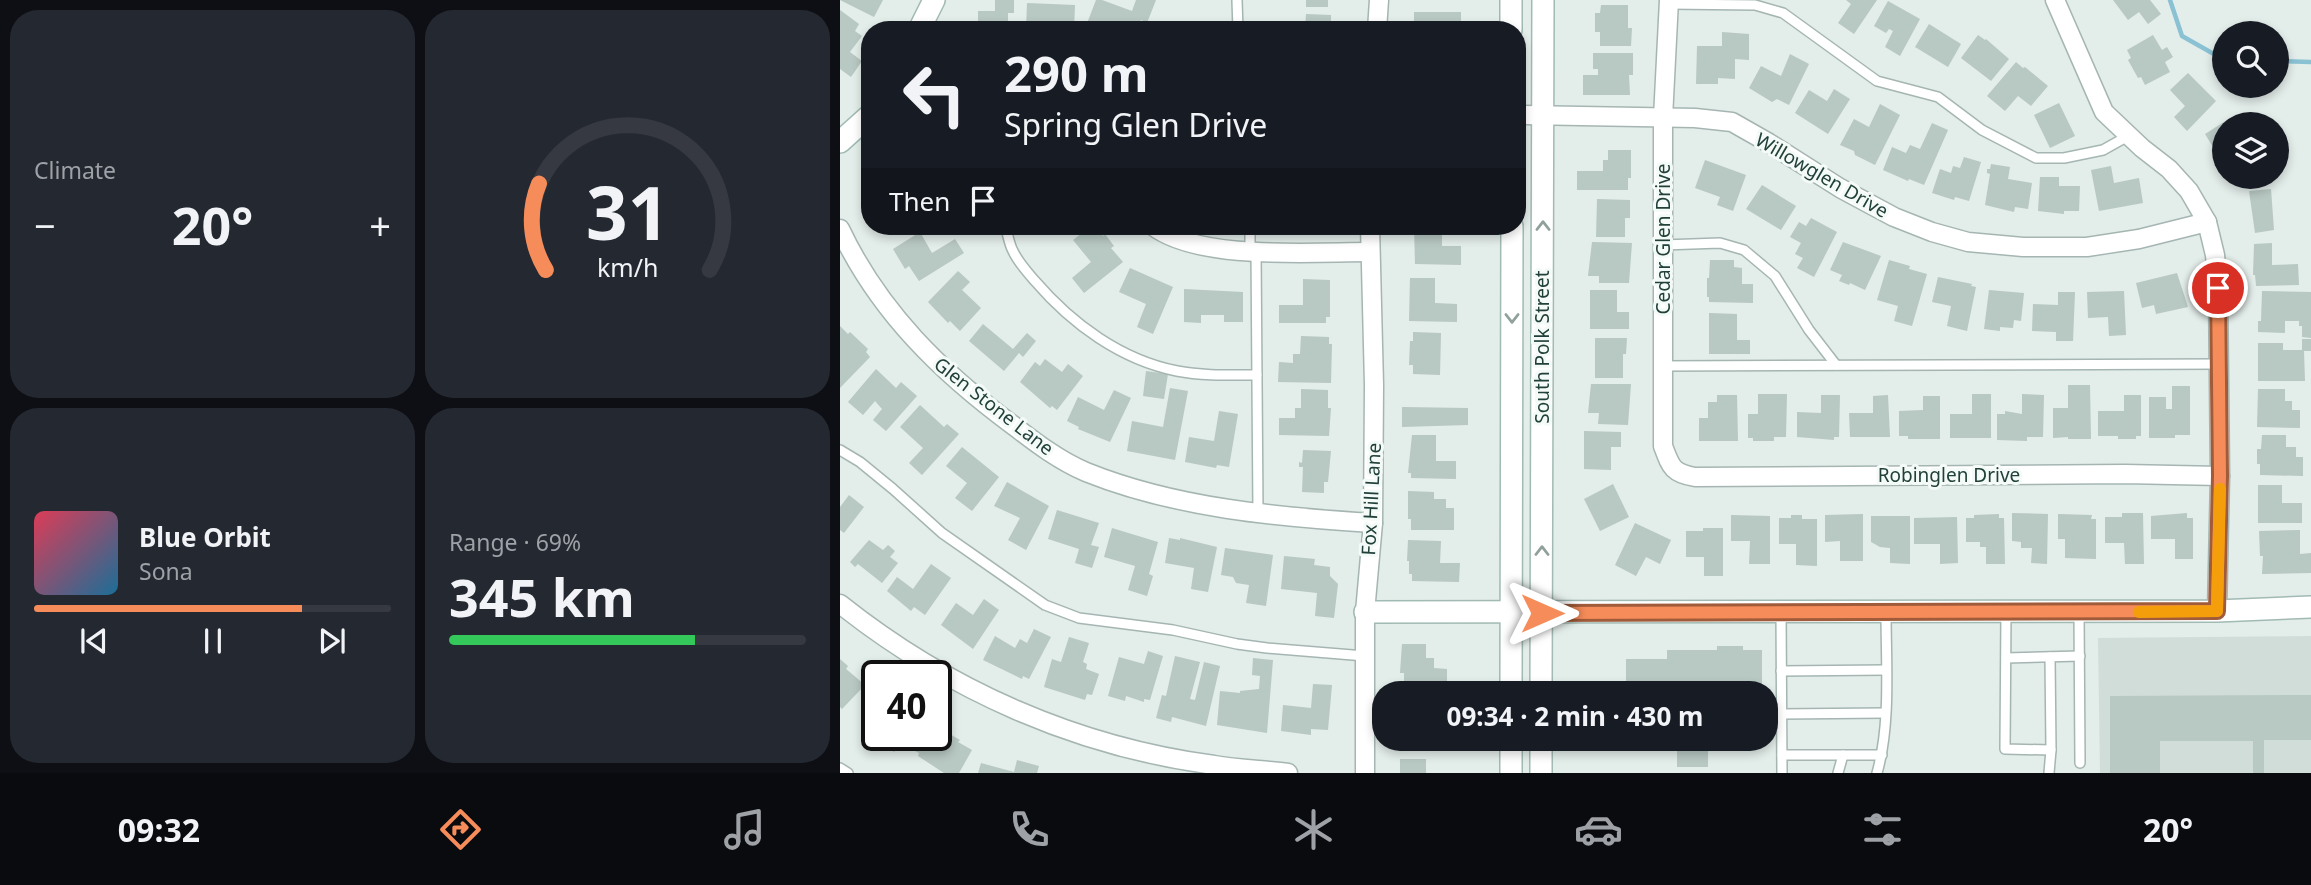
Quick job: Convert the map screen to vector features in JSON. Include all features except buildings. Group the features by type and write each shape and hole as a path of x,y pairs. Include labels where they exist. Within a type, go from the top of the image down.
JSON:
{"main road":[{"path":"924,21 934,0"},
{"path":"1511,0 1511,21"},
{"name":"South Polk Street","path":"1541,681 1543,0"},
{"path":"840,142 861,123"},
{"name":"South Polk Street","path":"1511,681 1512,235"},
{"path":"1365,612 2079,612 2311,607"},
{"path":"1511,751 1511,773"},
{"path":"1541,751 1541,773"}],"street":[{"path":"1377,21 1378,0"},
{"path":"2055,0 2104,112 2128,136 2169,169 2189,191 2207,222 2218,288 2220,476 2217,611"},
{"name":"Cedar Glen Drive","path":"1669,2 1663,118 1663,446 1670,464 1679,474"},
{"name":"Willowglen Drive","path":"1526,115 1695,118 1731,122 1840,188 1894,217 1968,242 2023,247 2087,247 2139,239 2207,222"},
{"name":"Glen Stone Lane","path":"840,229 871,286 919,345 962,385 1046,449 1083,471 1137,490 1184,500 1319,520 1373,523"},
{"path":"1167,235 1206,248 1370,253"},
{"name":"Fox Hill Lane","path":"1365,773 1365,612 1373,523 1374,385 1370,235"},
{"name":"Robinglen Drive","path":"1679,474 1695,477 2125,474 2220,476"},
{"path":"840,604 919,661 949,678 988,698 1057,726 1159,755 1213,765 1288,773"}],"lane":[{"path":"1237,0 1238,21"},
{"path":"1669,2 1755,5 1783,12 1877,81 1938,97 1982,130 2036,158 2064,158 2103,150 2128,136"},
{"path":"1008,235 1012,250 1023,267 1048,296 1104,343 1138,360 1177,371 1257,375"},
{"path":"1251,235 1257,375 1258,512"},
{"path":"1663,246 1720,243 1744,250 1775,276 1809,330 1836,365"},
{"path":"1663,366 2219,364"},
{"path":"840,450 860,462 942,533 1045,605 1079,618 1173,630 1237,644 1365,656"},
{"path":"1877,773 1882,755 1885,713 1886,612"},
{"path":"2006,612 2005,749 2051,750"},
{"path":"2079,612 2080,763"},
{"path":"1781,613 1782,773"},
{"path":"2007,657 2080,656"},
{"path":"2049,773 2050,657"},
{"path":"1781,671 1886,670"},
{"path":"1781,714 1885,713"},
{"path":"1782,755 1882,755"},
{"path":"1838,773 1843,755"},
{"path":"840,768 848,773"}],"shaded area":[{"path":"2311,636 2311,773 2100,773 2098,638"}],"waterway":[{"path":"2170,0 2182,36 2212,53"},
{"path":"2289,61 2311,62"}],"slow traffic":[{"path":"2139,612 2217,611 2220,489"}],"route":[{"path":"1542,613 2217,611 2220,476 2218,288"}]}
